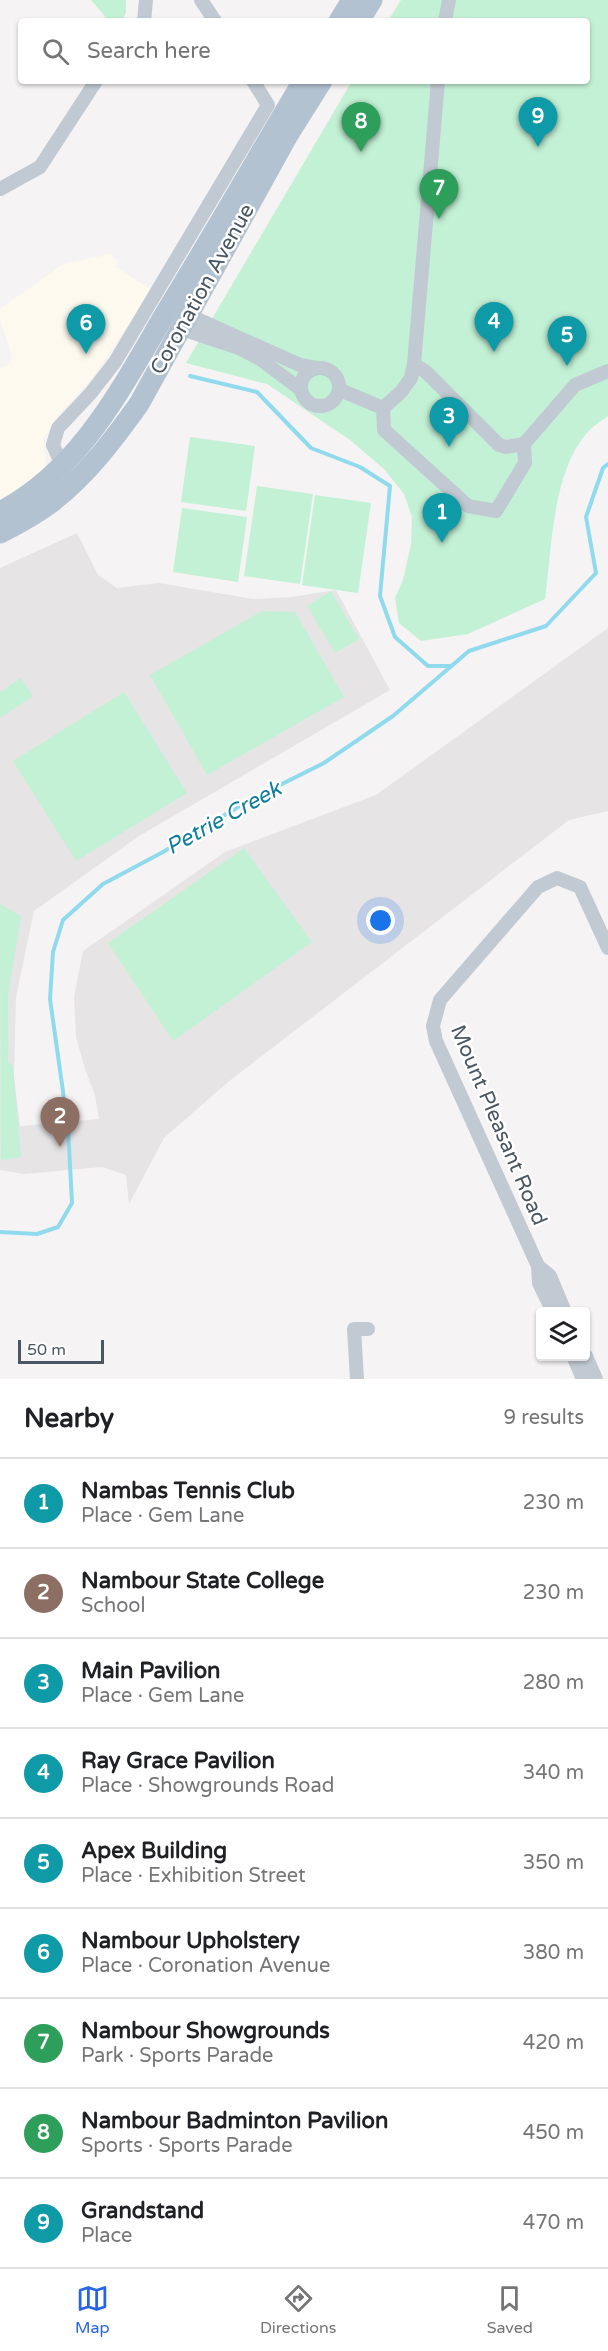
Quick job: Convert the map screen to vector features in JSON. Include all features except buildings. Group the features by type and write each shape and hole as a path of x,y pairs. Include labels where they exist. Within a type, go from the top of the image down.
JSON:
{"main road":[{"path":"341,18 352,0"},
{"path":"361,18 372,0"},
{"name":"Coronation Avenue","path":"0,533 33,515 68,488 112,441 139,404 176,315 301,84"},
{"name":"Coronation Avenue","path":"0,512 45,482 63,466 117,396 176,315 320,84"}],"street":[{"path":"144,18 146,0"},
{"path":"201,0 212,18"},
{"path":"446,18 449,0"},
{"path":"0,189 40,167 94,84"},
{"name":"Coronation Avenue","path":"68,488 63,466 53,446 58,428 90,394 115,362 268,105 255,84"},
{"path":"383,408 402,392 411,378 414,364 438,84"},
{"path":"176,315 197,319 300,365 329,370 338,378 339,390 334,401 323,407 310,404 305,400 300,389 249,353 191,332 176,315"},
{"path":"414,364 426,372 499,445 506,447 524,444 575,385 608,371"},
{"path":"300,389 303,378 311,370 317,368"},
{"path":"339,390 383,408"},
{"path":"383,408 384,430 468,506 496,511 525,463 524,444"},
{"name":"Mount Pleasant Road","path":"550,1307 539,1283 538,1266 436,1041 433,1026 440,1000 538,887 557,878 580,887 608,948"},
{"name":"Mount Pleasant Road","path":"538,1266 550,1276 564,1307"},
{"path":"357,1379 354,1329 368,1329"},
{"path":"575,1361 583,1379"},
{"path":"587,1361 596,1379"}],"shaded area":[{"path":"111,254 119,262 116,267 152,290 93,377 54,421 44,439 46,468 0,507 0,368 10,364 12,356 0,320 0,309 63,264"},
{"path":"77,533 98,575 117,588 159,583 253,599 292,597 336,590 390,690 139,836 34,911 16,997 14,1077 20,1126 99,1119 95,1095 76,1037 74,997 83,951 225,852 376,795 608,628 608,811 569,820 228,1082 164,1138 129,1204 126,1175 102,1167 24,1174 0,1170 0,568"}],"green space":[{"path":"91,0 126,0 124,18 106,18"},
{"path":"401,0 608,0 608,416 586,434 566,469 555,512 545,599 468,634 421,641 399,623 395,598 403,580 411,544 412,517 404,494 384,469 350,440 267,384 186,363 350,84 590,84 590,18 390,18"},
{"path":"190,437 255,446 246,511 181,502"},
{"path":"257,486 313,494 300,584 244,576"},
{"path":"315,495 371,503 358,593 302,585"},
{"path":"182,508 247,517 238,582 173,572"},
{"path":"331,591 359,639 335,653 307,606"},
{"path":"262,611 295,612 344,697 207,775 150,675"},
{"path":"21,678 33,696 0,718 0,692"},
{"path":"124,692 187,793 76,861 13,761"},
{"path":"244,848 312,942 173,1041 108,943"},
{"path":"0,904 21,916 8,995 8,1062 13,1066 21,1157 1,1160"}],"waterway":[{"path":"190,376 257,392 311,448 360,467 390,486 380,596 395,637 428,666 451,666"},
{"name":"Petrie Creek","path":"0,1232 37,1234 58,1227 72,1203 68,1127 50,999 53,952 63,920 103,884 163,852 248,801 324,763 393,716 469,651 546,626 596,573 586,517 603,468 608,464"}],"place":[{"name":"Grandstand","path":"538,147"},
{"name":"Nambour Badminton Pavilion","path":"361,152"},
{"name":"Nambour Showgrounds","path":"439,219"},
{"name":"Ray Grace Pavilion","path":"494,352"},
{"name":"Nambour Upholstery","path":"86,354"},
{"name":"Apex Building","path":"567,366"},
{"name":"Main Pavilion","path":"449,447"},
{"name":"Nambas Tennis Club","path":"442,543"},
{"name":"Nambour State College","path":"60,1147"}]}
